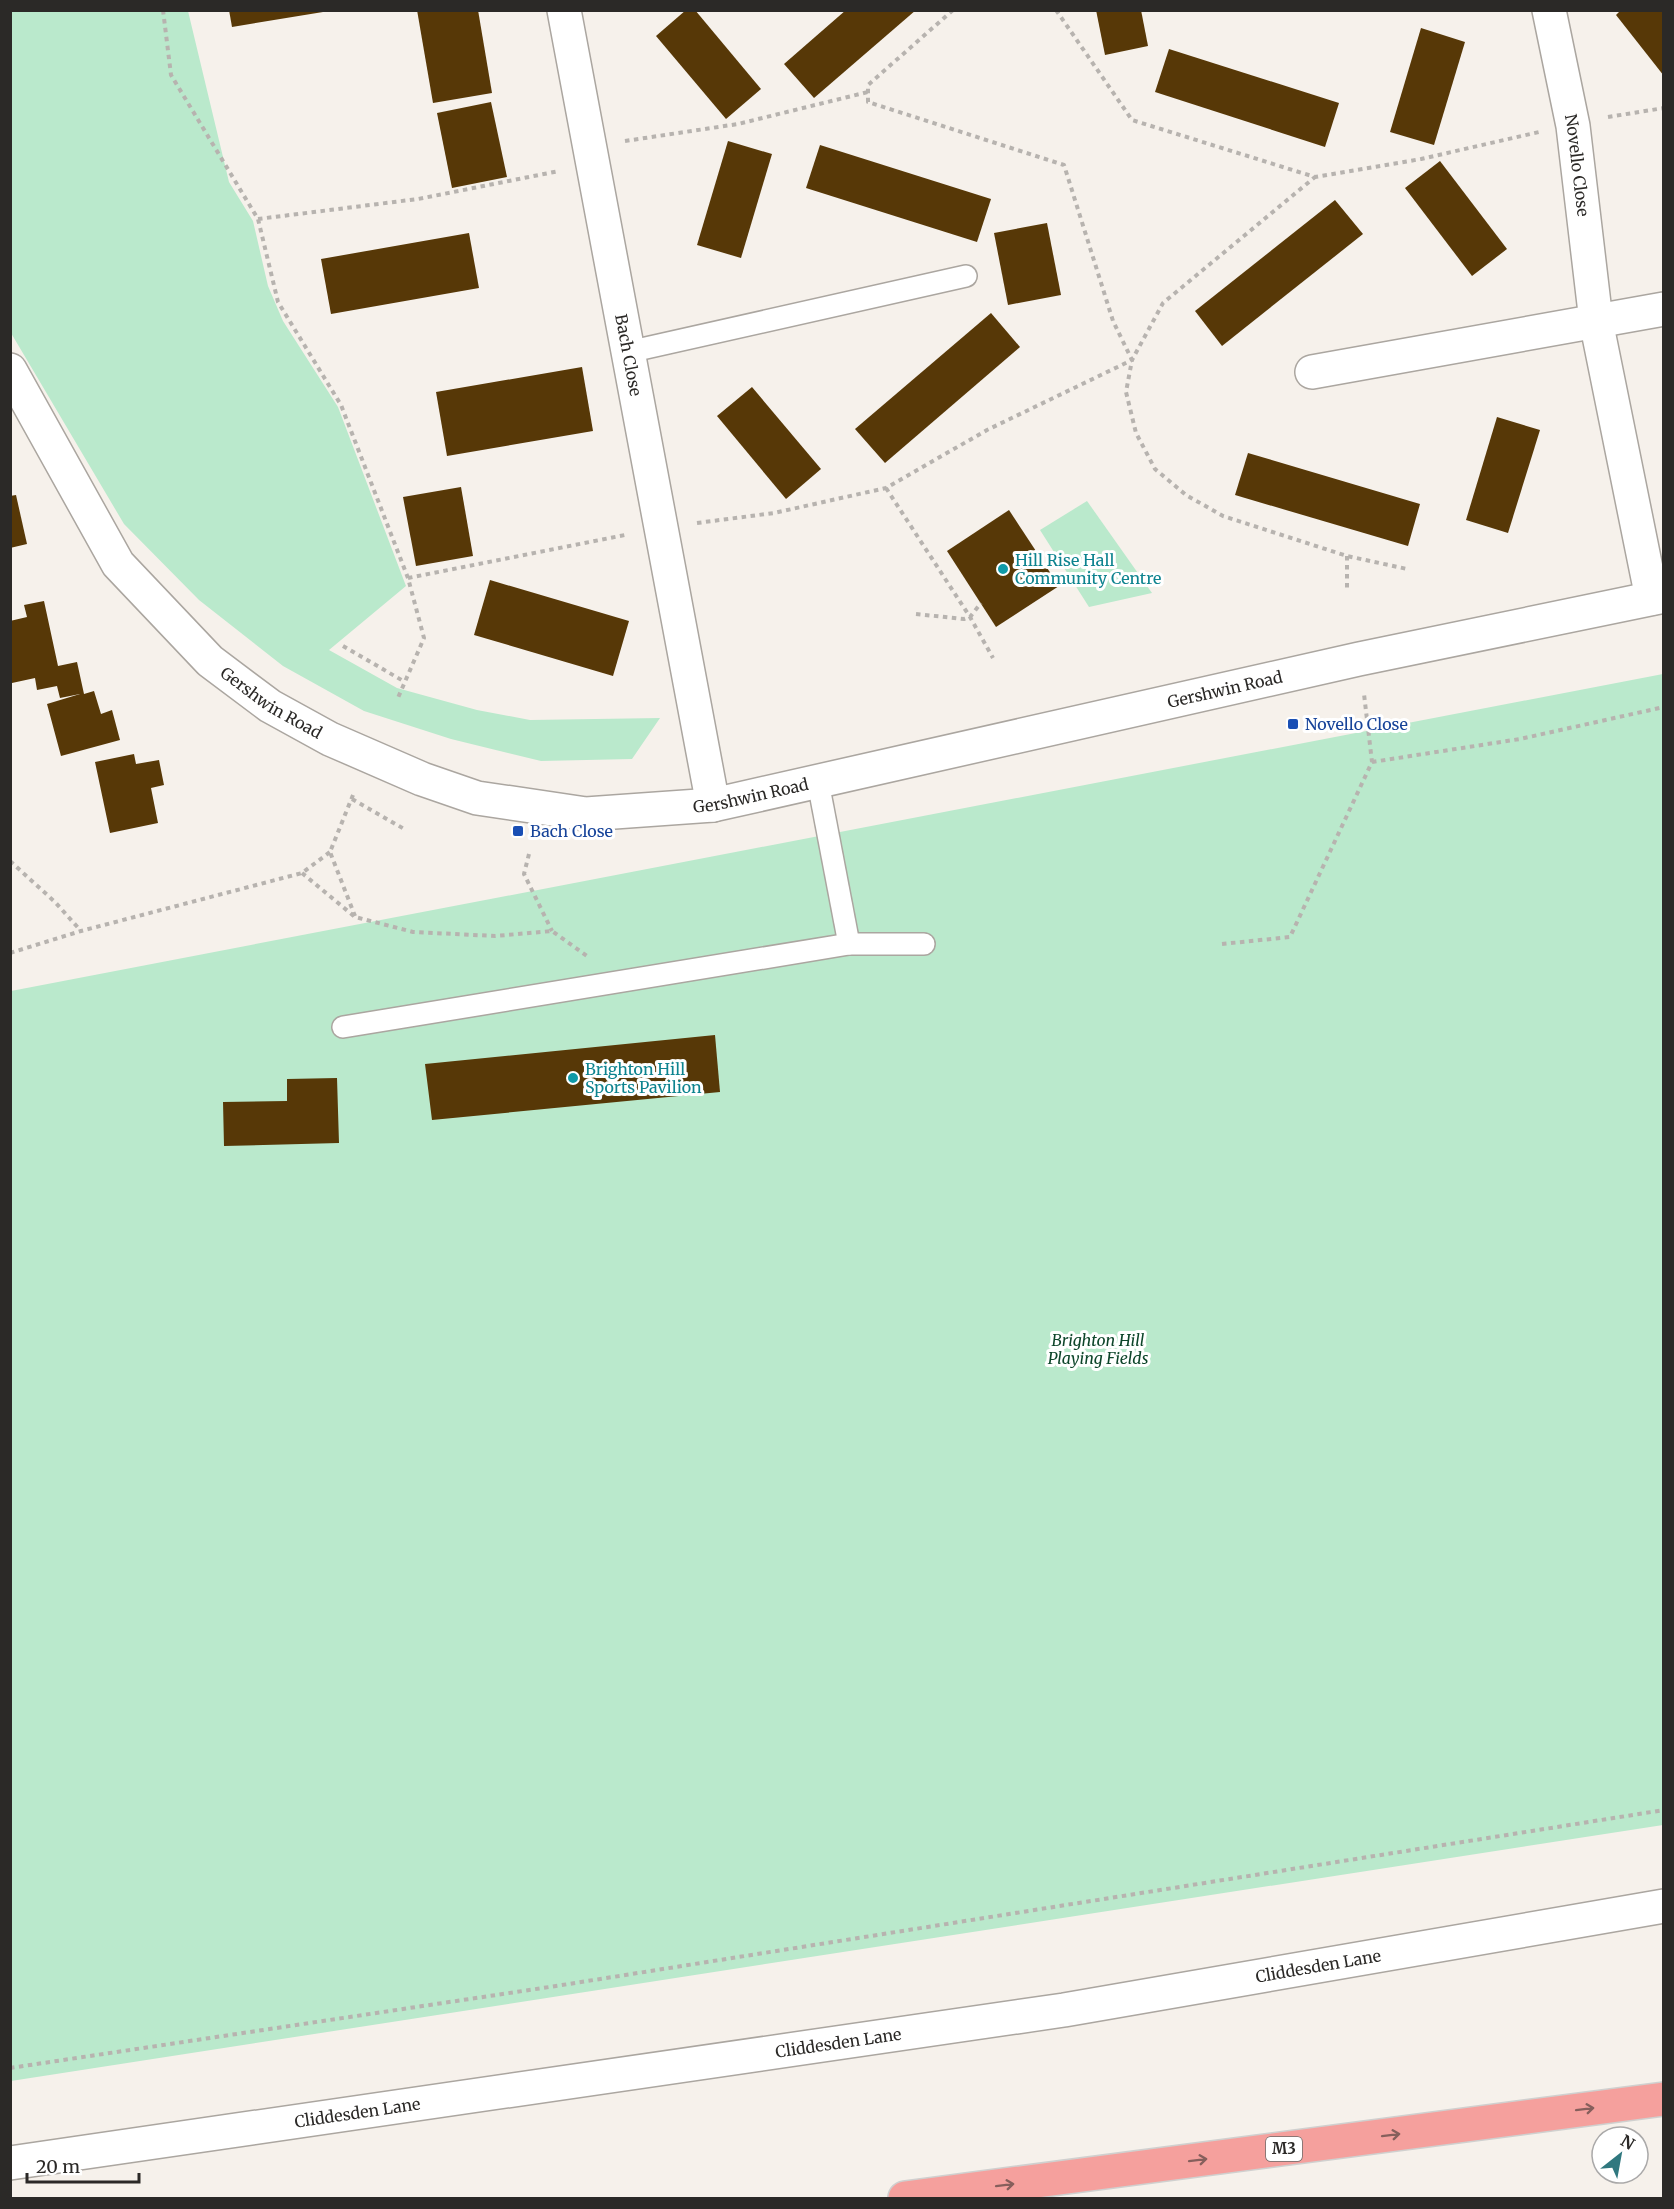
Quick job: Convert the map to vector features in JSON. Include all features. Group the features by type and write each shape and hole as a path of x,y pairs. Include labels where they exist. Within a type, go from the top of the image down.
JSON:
{"highway":[{"name":"M3","path":"905,2199 1664,2099"}],"street":[{"name":"Bach Close","path":"564,10 712,805"},
{"name":"Novello Close","path":"1549,10 1573,126 1596,321 1658,597"},
{"path":"1312,372 1664,309"},
{"name":"Gershwin Road","path":"10,369 118,564 210,661 270,706 330,739 422,779 477,798 586,814 712,805 1359,659 1658,597"},
{"name":"Cliddesden Lane","path":"10,2163 1064,2010 1664,1906"}],"lane":[{"path":"628,352 966,276"},
{"path":"818,782 849,944"},
{"path":"343,1027 849,944 924,944"}],"path":[{"path":"163,10 171,75 258,219 278,302 341,405 408,579 423,638 397,700"},
{"path":"952,10 868,85 868,102 1065,165 1113,321 1132,360"},
{"path":"1057,12 1132,120 1315,177 1421,159 1573,126 1617,114 1664,108"},
{"path":"258,219 418,199 591,155 738,124 868,92"},
{"path":"1315,177 1163,303 1132,360 1126,392 1136,433 1155,469 1186,495 1223,516 1347,556 1407,569"},
{"path":"408,579 661,527 774,513 886,488 987,430 1132,360"},
{"path":"886,488 970,617 993,658"},
{"path":"1347,556 1347,591"},
{"path":"916,614 964,619 970,617 981,603"},
{"path":"343,646 405,682"},
{"path":"1222,944 1290,938 1372,762 1364,693"},
{"path":"1372,762 1520,739 1664,707"},
{"path":"10,953 81,931 302,873 330,852 352,797 405,830"},
{"path":"330,852 355,917"},
{"path":"529,854 524,874 552,931 622,981"},
{"path":"10,861 55,902 81,931"},
{"path":"302,873 355,917 413,932 495,936 552,931"},
{"path":"10,2068 567,1984 1664,1810"}],"green space":[{"path":"10,11 188,11 229,182 253,221 268,286 283,321 338,407 406,586 329,650 397,688 477,710 530,720 660,718 632,759 541,761 451,739 364,711 283,666 199,600 124,524 11,333"},
{"path":"1087,501 1152,593 1089,607 1040,530"},
{"name":"Brighton Hill Playing Fields","path":"1663,674 1663,1825 11,2081 11,991"}],"building":[{"path":"229,10 323,10 323,12 232,27"},
{"path":"417,10 478,10 492,93 433,103"},
{"path":"686,10 695,10 761,89 726,119 656,36"},
{"path":"846,10 916,10 814,98 784,64"},
{"path":"1096,10 1141,10 1148,46 1105,55"},
{"path":"1621,10 1664,10 1664,76 1616,15"},
{"path":"1421,28 1465,42 1434,145 1390,132"},
{"path":"1169,49 1339,103 1325,147 1155,92"},
{"path":"491,102 507,177 452,188 437,113"},
{"path":"728,141 772,154 741,258 697,245"},
{"path":"820,145 991,199 977,242 806,188"},
{"path":"1440,161 1507,249 1472,276 1405,188"},
{"path":"1335,200 1363,234 1222,346 1195,311"},
{"path":"1047,223 1061,295 1008,305 994,233"},
{"path":"469,233 479,288 331,314 321,259"},
{"path":"991,313 1020,347 885,463 855,429"},
{"path":"582,367 593,431 447,456 436,392"},
{"path":"752,387 821,469 786,499 717,416"},
{"path":"1497,417 1540,430 1508,533 1466,520"},
{"path":"1248,453 1420,504 1408,546 1235,495"},
{"path":"461,487 473,556 416,566 403,497"},
{"path":"16,495 27,544 10,548 10,496"},
{"name":"Hill Rise Hall Community Centre","path":"1009,510 1059,586 996,627 947,551"},
{"path":"490,580 629,621 613,676 474,635"},
{"path":"44,601 58,666 77,662 84,694 94,691 101,714 112,710 120,740 61,756 47,704 80,694 60,698 57,686 37,690 35,678 12,683 10,621 27,617 24,605"},
{"path":"134,754 136,764 159,760 164,785 151,788 158,823 110,833 95,762"},
{"name":"Brighton Hill Sports Pavilion","path":"715,1035 720,1092 432,1120 425,1064"},
{"path":"337,1078 339,1143 224,1146 223,1102 287,1101 287,1079"}],"place":[{"name":"Hill Rise Hall Community Centre","path":"1003,569"},
{"name":"Novello Close","path":"1293,724"},
{"name":"Bach Close","path":"518,831"},
{"name":"Brighton Hill Sports Pavilion","path":"573,1078"}]}
